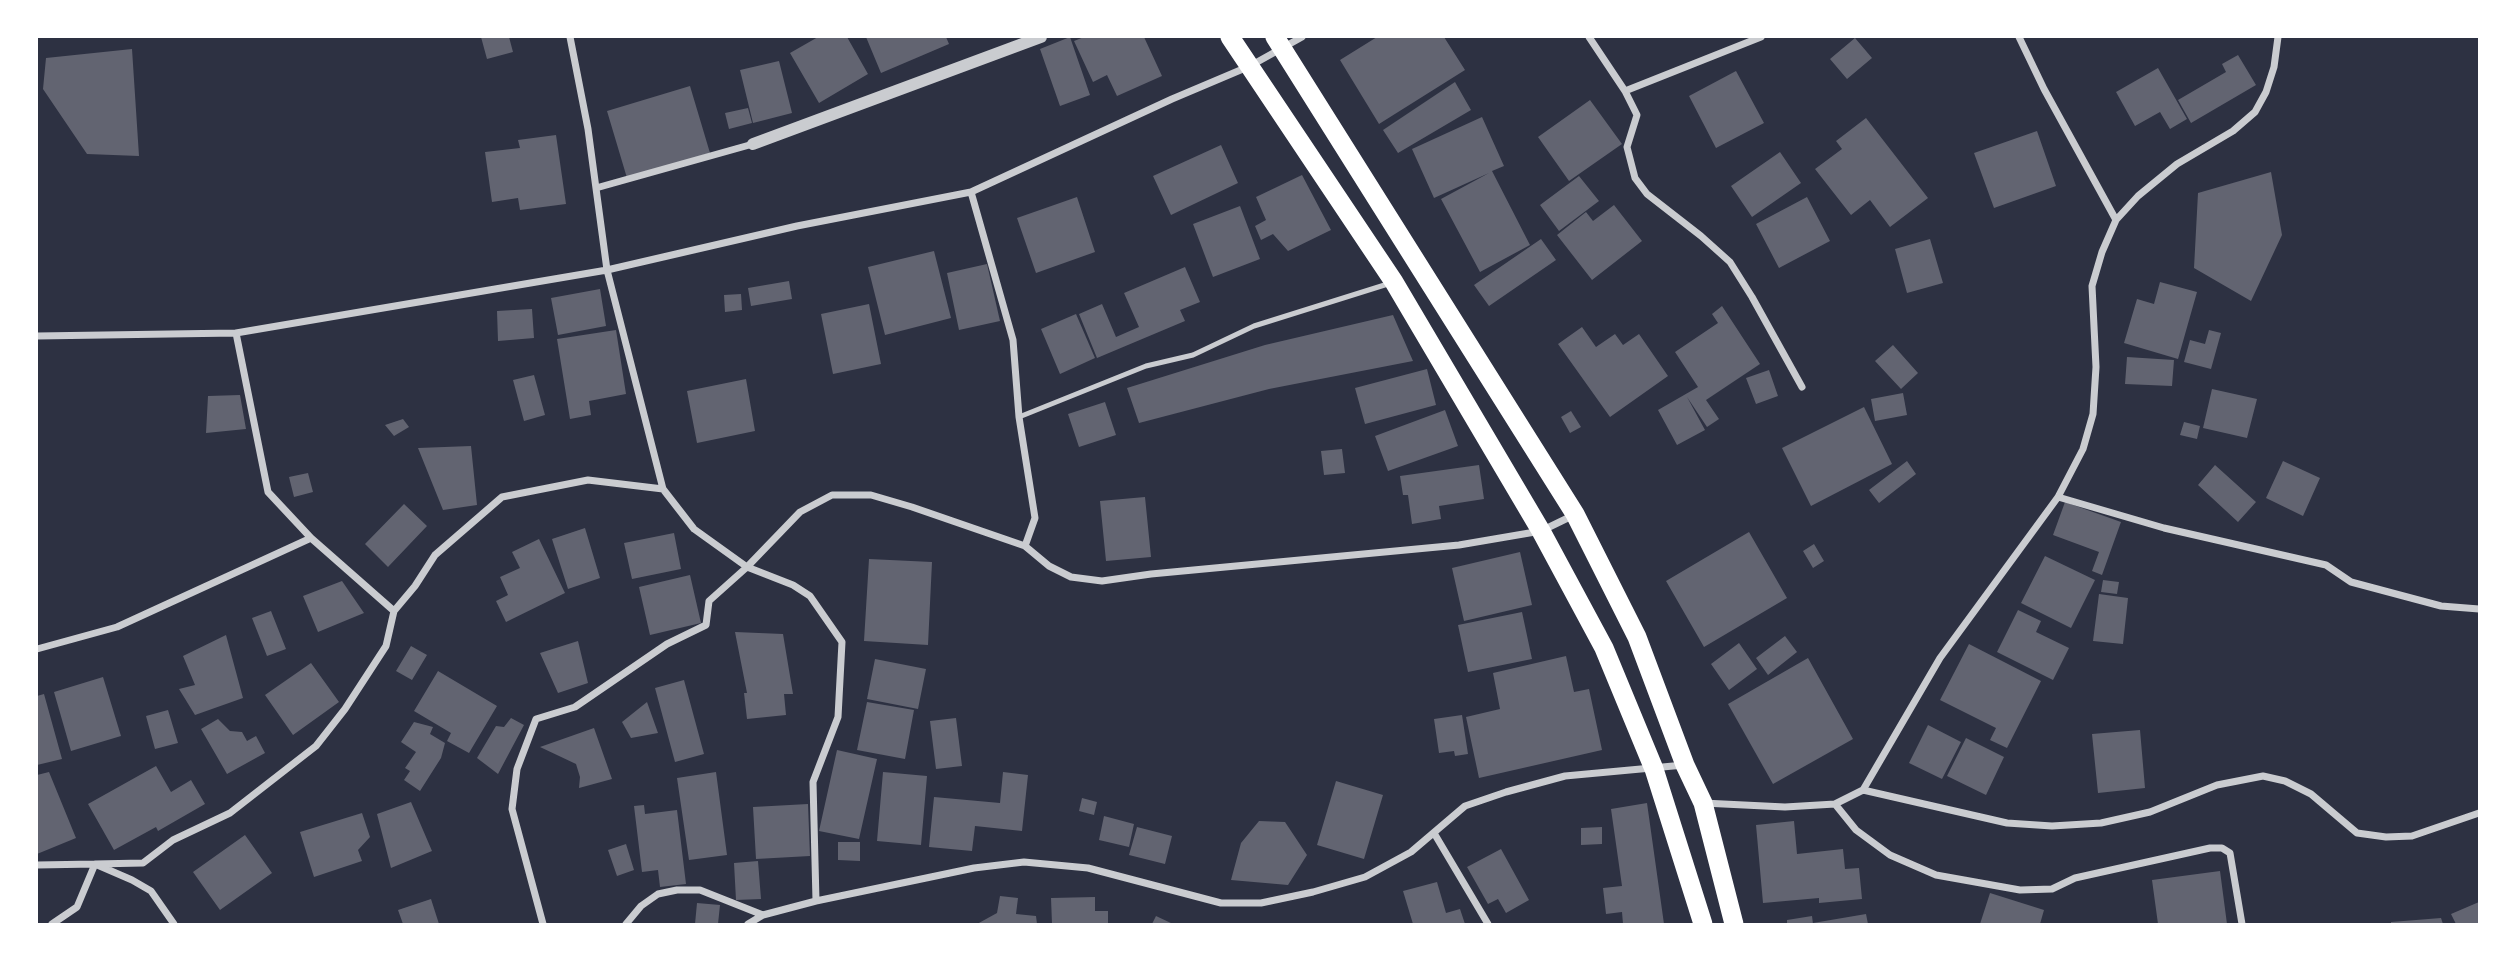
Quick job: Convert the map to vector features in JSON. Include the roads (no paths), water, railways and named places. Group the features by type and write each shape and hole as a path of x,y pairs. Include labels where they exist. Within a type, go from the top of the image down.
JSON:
{"highway":[{"path":"1230,37 1394,282 1541,531 1604,648 1654,769 1703,924"},
{"path":"1278,42 1576,514 1637,637 1685,765 1703,803 1734,924"}],"street":[{"path":"570,37 588,129 607,270 663,489 694,529 747,567 793,585 810,596 842,642 838,717 813,782 816,901"},
{"path":"596,188 753,144 1041,37"},
{"path":"37,336 236,333 607,270 797,226 971,192 1250,66 1278,42 1302,37"},
{"path":"1589,37 1625,91 1637,115 1627,147 1635,178 1647,194 1730,262 1802,387"},
{"path":"1625,91 1761,37"},
{"path":"2019,37 2116,220"},
{"path":"1703,803 1785,807 1835,804 1863,790 1940,657 2058,496 2083,449 2093,414 2096,367 2092,286 2102,252 2116,220 2138,196 2177,164 2233,131 2255,112 2266,92 2274,67 2277,37"},
{"path":"971,192 1013,340 1019,417 1035,518 1025,546"},
{"path":"236,333 268,492 311,538 394,611"},
{"path":"37,864 143,863 173,840 230,813 316,746 345,709 386,646 394,611 415,586 435,555 502,497 587,480 663,489"},
{"path":"543,924 512,809 517,769 536,719 575,707 667,644 706,625 709,601 747,567 800,512 832,495 872,495 1025,546 1049,566 1071,577 1102,581 1459,545 1541,531 1576,514"},
{"path":"2058,496 2174,531 2326,565 2351,582 2441,607 2479,609"},
{"path":"37,649 117,627 311,538"},
{"path":"748,924 763,915 816,901 974,868 1024,862 1088,868 1221,903 1261,903 1365,877 1411,852 1465,806 1506,792 1565,776 1685,765"},
{"path":"1863,790 2007,823 2052,826 2101,823 2150,812 2217,785 2263,776 2285,780 2311,794 2357,833 2386,837 2412,836 2479,813"},
{"path":"1835,804 1856,830 1890,855 1936,875 2020,890 2052,889 2076,877 2210,848 2222,848 2230,853 2242,924"},
{"path":"1434,833 1488,924"},
{"path":"52,924 77,907 95,864"},
{"path":"95,864 152,891 174,924"},
{"path":"626,924 641,906 658,894 677,890 700,890 763,915"}],"lane":[{"path":"1019,417 1146,366 1193,355 1254,326 1394,282"}]}
